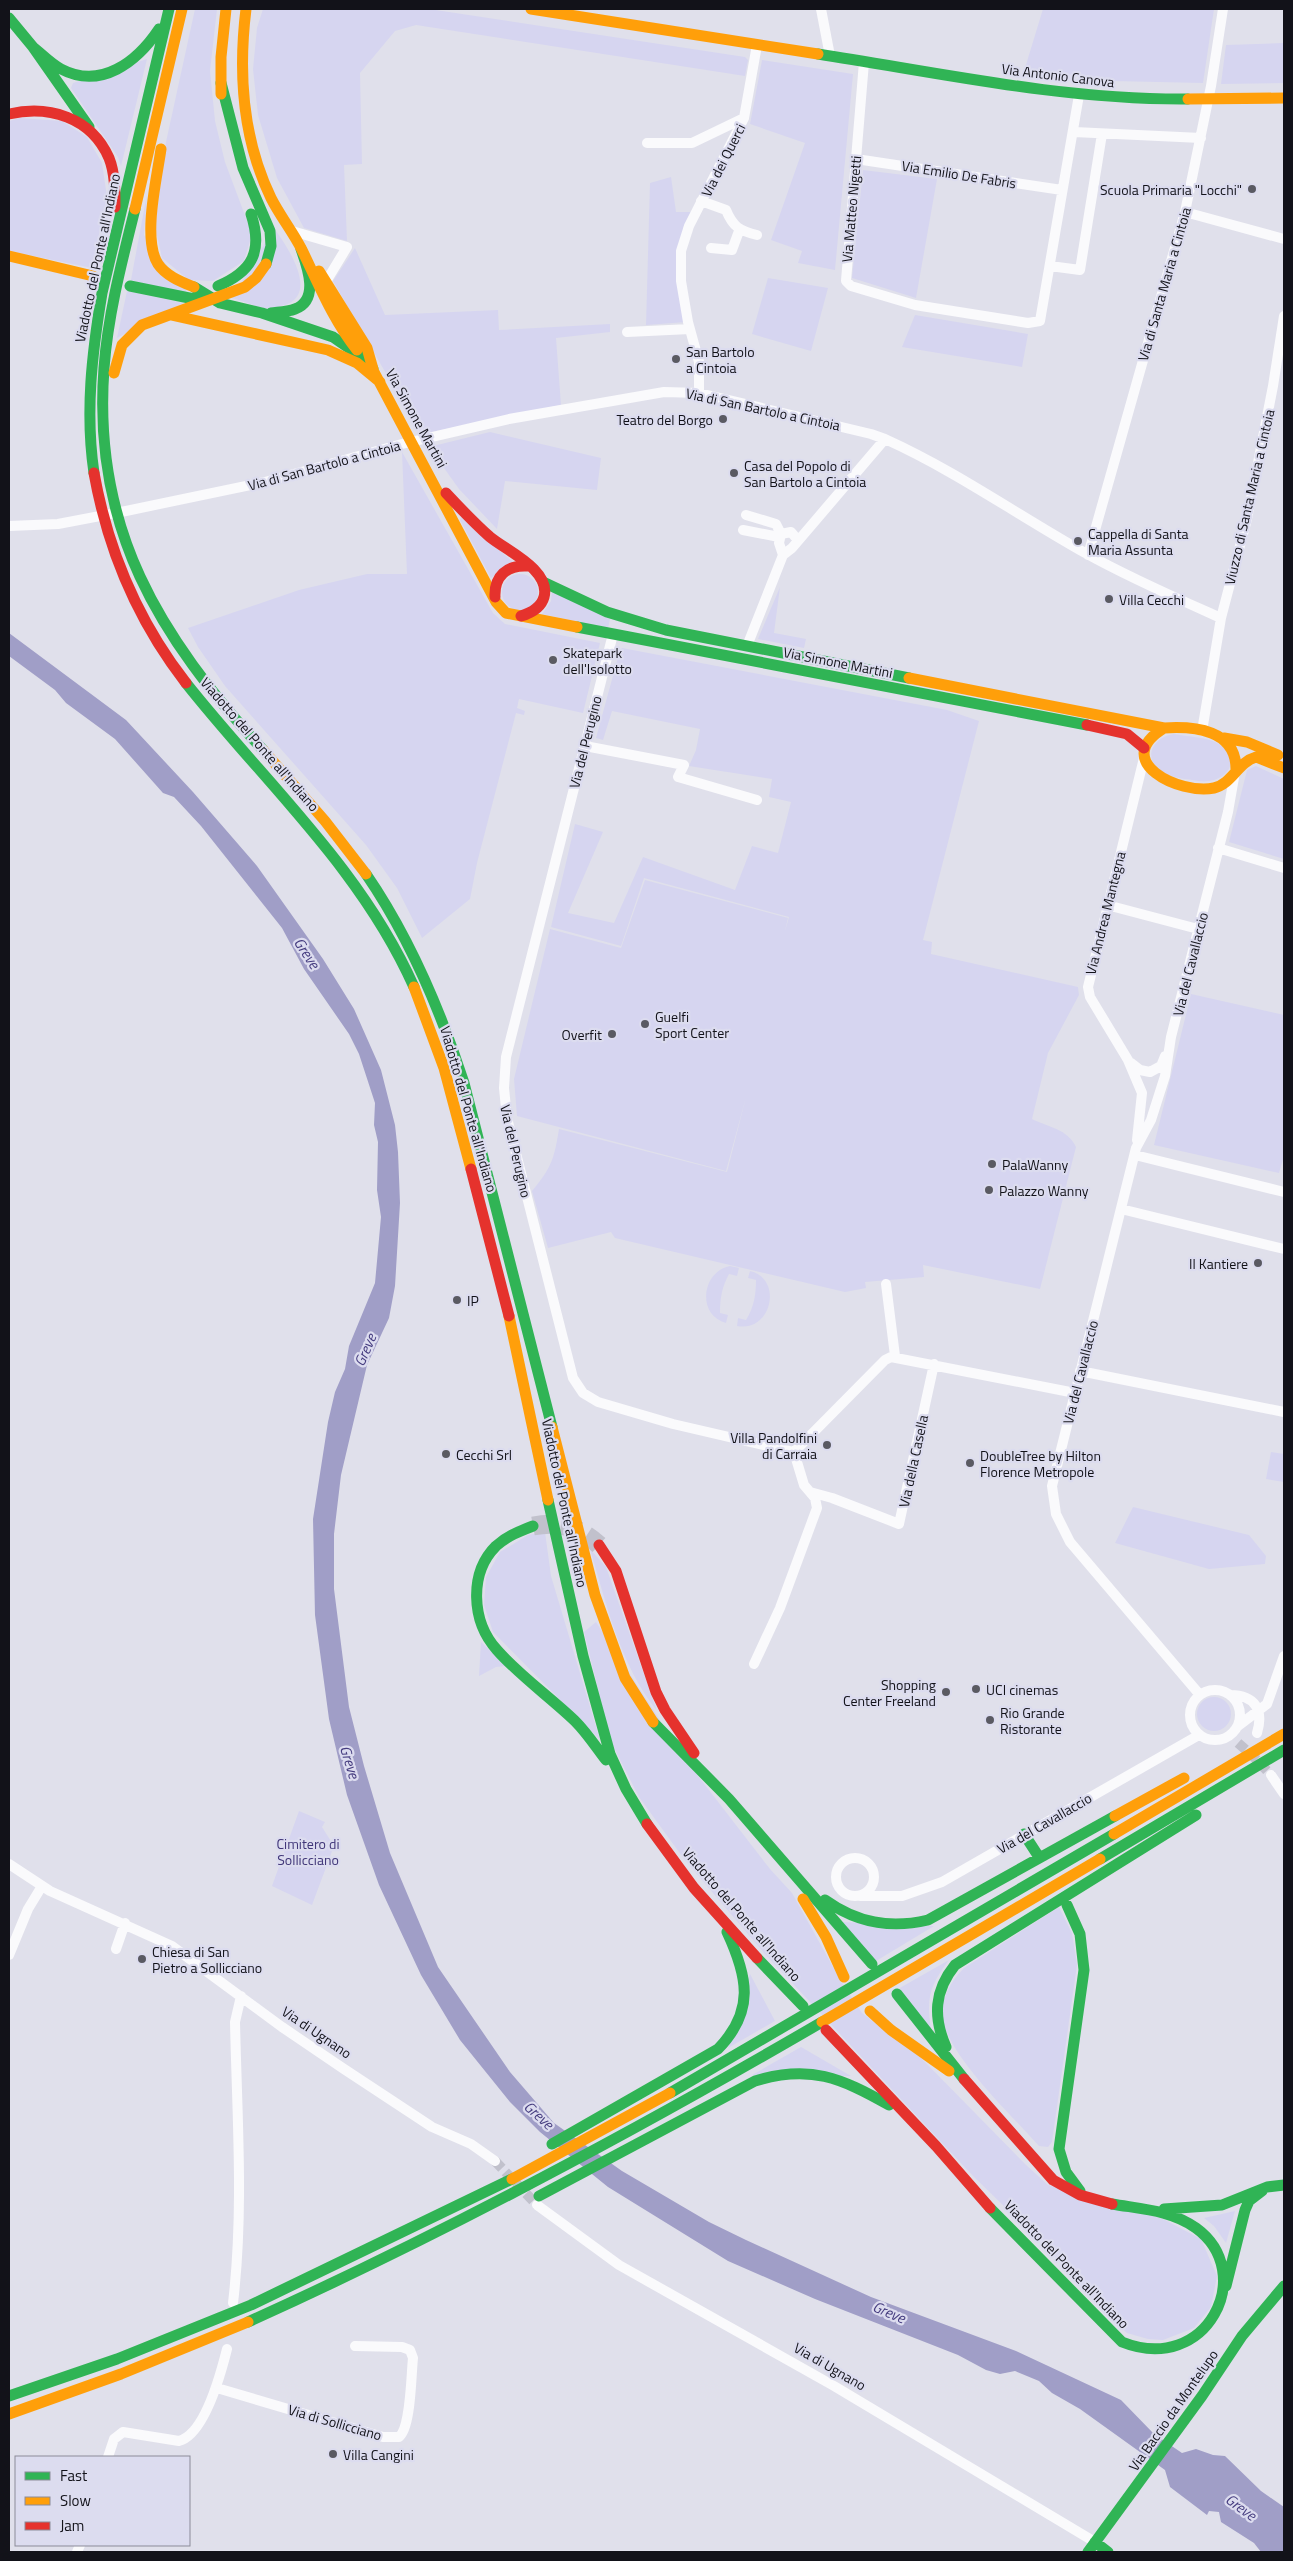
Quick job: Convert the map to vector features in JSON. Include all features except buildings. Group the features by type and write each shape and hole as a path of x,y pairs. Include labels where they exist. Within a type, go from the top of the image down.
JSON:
{"main road":[{"name":"Viadotto del Ponte all'Indiano","path":"182,9 116,294 103,388 104,436 115,505 122,516 135,569 154,608 173,639 208,687 319,814 361,866 403,935 448,1032 484,1154 597,1604 625,1678 645,1712 725,1810 806,1903 826,1937 844,1978"},
{"path":"197,289 220,285 237,276 251,264 257,243 257,232 234,172 223,134 221,83 226,9"},
{"name":"Via Simone Martini","path":"246,9 241,76 247,128 267,188 301,248 326,302 352,344 380,382 502,610 511,615 1114,730 1129,735 1140,742 1148,767 1161,778 1208,788 1224,784 1245,760 1256,757 1284,768"},
{"path":"244,21 253,9"},
{"name":"Via Antonio Canova","path":"531,9 1079,95 1143,99 1284,98"},
{"name":"Viadotto del Ponte all'Indiano","path":"168,12 109,262 94,337 89,413 94,473 106,524 122,574 155,639 201,700 315,830 350,875 388,936 434,1033 468,1155 517,1352 554,1532 602,1726 620,1779 657,1836 717,1913 803,2006"},
{"path":"33,47 62,70 84,76 105,75 130,64 142,53 168,12"},
{"path":"9,18 33,47 105,149 112,169 115,236"},
{"path":"178,28 172,84 152,205 151,238 154,258 159,266 175,279 197,289 220,303"},
{"path":"104,436 116,362 122,345 142,326 239,290 254,280 264,267 270,254 271,235 267,220 243,169 221,83"},
{"path":"9,114 25,110 42,109 60,114 90,128"},
{"path":"262,313 292,311 307,299 312,284 301,248"},
{"name":"Via Simone Martini","path":"301,248 327,280 367,348 373,370"},
{"path":"9,256 92,276"},
{"path":"130,286 262,313 333,337 359,355 373,370"},
{"path":"168,315 188,317 322,348 357,363 380,382"},
{"name":"Via Simone Martini","path":"434,481 499,545 535,570 543,582 587,604 626,619 666,630 1164,728 1175,727 1202,731 1224,738 1248,742 1284,757"},
{"path":"495,597 497,580 504,570 515,566 527,566"},
{"path":"521,616 536,610 542,602 545,592 543,582"},
{"path":"1144,753 1152,735 1164,728"},
{"path":"1224,738 1235,753 1236,769"},
{"path":"534,1526 514,1533 490,1552 476,1585 477,1617 487,1637 496,1649 577,1723 595,1743 620,1779"},
{"path":"599,1545 616,1571 660,1701 682,1738 729,1799"},
{"path":"776,1853 829,1903 858,1920 881,1924 920,1923 942,1914 1201,1769 1284,1730"},
{"path":"9,2396 40,2387 117,2359 251,2305 460,2206 618,2122 966,1922 1284,1734"},
{"name":"Viadotto del Ponte all'Indiano","path":"671,1744 729,1799 872,1964"},
{"path":"970,2087 941,2036 936,2016 937,1999 943,1981 963,1960 1149,1846 1284,1751"},
{"path":"256,2319 487,2209 613,2142 762,2057 1284,1751"},
{"path":"1024,1834 1037,1854"},
{"path":"1067,1905 1080,1934 1084,1970 1059,2149 1064,2171 1070,2181 1091,2200"},
{"path":"251,2305 506,2170 718,2049 732,2036 742,2017 745,2005 742,1968 717,1913"},
{"name":"Viadotto del Ponte all'Indiano","path":"826,2030 910,2118 994,2212 1122,2342 1136,2347 1160,2350 1183,2344 1204,2330 1213,2319 1224,2296 1222,2268 1209,2240 1189,2223 1176,2217 1142,2208 1091,2200 1053,2180 970,2087 897,1994"},
{"name":"Viadotto del Ponte all'Indiano","path":"870,2011 891,2030 970,2087"},
{"path":"533,2203 755,2081 789,2072 831,2076 869,2093 910,2118"},
{"path":"1142,2208 1184,2209 1216,2206 1267,2187 1284,2185"},
{"path":"1224,2296 1234,2263 1244,2210 1255,2195 1267,2187"},
{"path":"9,2414 197,2344 431,2248"},
{"name":"Via Baccio da Montelupo","path":"1088,2552 1202,2396 1242,2336 1284,2286"},
{"name":"Via di Ugnano","path":"1095,2542 1108,2552"}],"street":[{"path":"821,9 830,56"},
{"name":"Via di Santa Maria a Cintoia","path":"1088,555 1185,212 1201,138 1223,9"},
{"name":"Via dei Querci","path":"699,393 699,362 690,329 681,281 681,251 689,226 744,118 757,45"},
{"name":"Via Matteo Nigetti","path":"864,62 845,276 851,286 936,310 1034,323 1041,318 1079,95"},
{"name":"Via dei Querci","path":"647,144 692,143 744,118"},
{"path":"1074,132 1201,138"},
{"path":"1050,266 1080,270 1102,134"},
{"name":"Via Emilio De Fabris","path":"856,159 1062,190"},
{"name":"Via dei Querci","path":"701,201 726,210 731,221 739,231"},
{"path":"1185,212 1284,239"},
{"path":"292,231 346,248 327,280"},
{"path":"711,248 732,250 739,231 757,235"},
{"name":"Viuzzo di Santa Maria a Cintoia","path":"1221,618 1247,519 1273,386 1284,316"},
{"path":"627,332 690,329"},
{"name":"Via di San Bartolo a Cintoia","path":"9,526 58,524 122,516 265,482 412,442 509,419 664,392 699,393 885,439 966,481 995,501 1088,555 1156,590 1221,618"},
{"path":"746,646 783,555 792,548 797,539 885,439"},
{"path":"746,515 776,524 783,555"},
{"path":"743,530 780,536 792,532 797,539"},
{"path":"1202,731 1221,618"},
{"name":"Via del Perugino","path":"612,634 504,1072 507,1118 573,1378 583,1393 598,1402 673,1424 794,1452"},
{"path":"585,746 684,765 678,777 757,800"},
{"name":"Via Andrea Mantegna","path":"1136,1151 1142,1093 1128,1060 1088,990 1144,753"},
{"name":"Via del Cavallaccio","path":"1200,1695 1070,1542 1059,1524 1054,1506 1052,1486 1136,1151 1157,1104 1169,1058 1171,1037 1236,769"},
{"path":"1218,848 1284,868"},
{"path":"1107,905 1198,929"},
{"path":"1128,1060 1143,1071 1156,1070 1162,1063 1171,1037"},
{"path":"1136,1151 1284,1192"},
{"path":"1121,1209 1284,1249"},
{"path":"886,1284 895,1356"},
{"path":"754,1664 794,1574 817,1508 815,1498 804,1484 794,1452 885,1360 895,1356 1075,1393"},
{"name":"Via della Casella","path":"810,1492 832,1498 899,1524 934,1364"},
{"path":"1080,1371 1284,1412"},
{"path":"1257,1733 1260,1712 1250,1699 1215,1690 1200,1695 1193,1704 1190,1715 1192,1726 1199,1735 1216,1741 1228,1737 1238,1726 1260,1712 1269,1699 1284,1656"},
{"path":"1230,1695 1235,1700 1240,1712 1238,1726"},
{"name":"Via del Cavallaccio","path":"883,1895 873,1884 874,1872 866,1861 854,1858 842,1862 836,1874 838,1886 847,1895 902,1896 929,1888 1199,1735"},
{"path":"1228,1737 1238,1743"},
{"path":"1277,1779 1284,1794"},
{"name":"Via di Ugnano","path":"9,1864 42,1886 172,1946 282,2027 408,2112 432,2127 475,2146 494,2161"},
{"path":"860,1896 866,1894 873,1884"},
{"path":"9,1955 28,1909 42,1886"},
{"path":"116,1949 125,1923"},
{"path":"233,2303 238,2262 239,2184 235,2022 241,1996"},
{"name":"Via di Ugnano","path":"533,2203 624,2269 834,2386 1095,2542"},
{"name":"Via di Sollicciano","path":"216,2388 382,2436 399,2438 403,2434 406,2424 413,2358 410,2350 402,2347 354,2346"},
{"path":"108,2456 114,2439 123,2432 170,2441 186,2439 193,2433 216,2388 227,2349"}],"green space":[{"path":"195,9 217,9 210,71 215,121 225,162 252,234 244,261 213,281 189,280 162,258 155,227 166,142"},
{"path":"263,9 429,9 745,57 748,60 745,76 416,25 395,31 360,73 362,164 344,165 347,241 304,228 277,178 258,115 253,69 257,28"},
{"path":"1043,9 1214,9 1203,83 1112,81 1025,68"},
{"path":"1284,43 1284,83 1221,84 1226,45"},
{"path":"147,59 121,166 118,157 71,88 73,83"},
{"path":"762,60 853,74 835,270 798,263 802,251 771,240 805,143 750,124"},
{"path":"20,118 62,121 87,137 102,163 107,197 92,268 9,251 9,121"},
{"path":"863,170 937,179 916,298 852,278"},
{"path":"671,177 676,212 691,212 683,228 686,322 646,325 650,183"},
{"path":"147,194 144,235 190,296 131,280"},
{"path":"274,228 297,268 300,290 295,299 285,305 270,309 232,298"},
{"path":"355,248 385,315 498,310 499,330 610,324 610,332 556,338 561,405 422,434 333,281"},
{"path":"768,278 828,288 811,351 752,334"},
{"path":"127,291 184,303 117,338"},
{"path":"915,315 1028,334 1022,367 902,347"},
{"path":"490,432 601,458 597,490 505,481 497,529 459,489 429,447"},
{"path":"402,452 493,613 505,624 600,643 583,713 519,699 517,708 525,711 524,715 516,713 477,863 470,899 422,938 397,888 366,845 225,686 198,647 188,628 299,590 367,574 407,574"},
{"path":"461,517 513,562 491,578 460,520"},
{"path":"520,574 532,580 538,592 532,604 520,610 508,604 502,592 508,580"},
{"path":"780,587 774,633 806,639 804,648 758,639"},
{"path":"552,591 610,619 608,628 542,614 551,601"},
{"path":"622,648 947,710 979,721 923,940 932,942 931,954 1078,987 1079,995 1048,1053 1032,1119 1063,1132 1076,1147 1040,1289 923,1265 924,1277 865,1282 866,1288 845,1292 615,1238 611,1232 548,1248 532,1191 548,1169 559,1129 727,1172 746,1097 726,1171 517,1116 514,1079 550,929 621,948 645,880 788,918 785,931 789,917 644,878 621,946 551,927 575,824 603,832 568,913 614,923 643,857 735,890 752,846 778,853 791,802 769,797 772,779 689,766 696,750 700,729 612,711 603,740 596,738"},
{"path":"1174,734 1206,739 1222,746 1231,759 1227,771 1215,780 1207,781 1180,778 1164,773 1153,762 1152,750 1160,740"},
{"path":"1256,766 1284,779 1284,859 1229,842 1247,770"},
{"path":"1191,994 1284,1015 1284,1156 1279,1173 1154,1145"},
{"path":"730,1266 739,1268 737,1276 729,1274 722,1293 720,1313 728,1315 726,1323 716,1318 710,1311 706,1293 713,1276"},
{"path":"750,1271 761,1276 767,1284 770,1294 769,1304 765,1314 758,1321 749,1326 737,1326 738,1318 746,1320 754,1301 756,1280 748,1278"},
{"path":"1271,1452 1284,1454 1284,1482 1266,1479"},
{"path":"1133,1507 1249,1535 1266,1556 1265,1564 1209,1569 1115,1543"},
{"path":"545,1532 551,1576 600,1740 493,1632 484,1605 486,1577 500,1552 528,1535"},
{"path":"590,1549 606,1567 657,1711 633,1674 624,1654 609,1613"},
{"path":"596,1622 688,1763 770,1869 792,1893 842,1983 862,2013 921,2058 1048,2185 1163,2219 1201,2239 1217,2276 1211,2307 1194,2328 1163,2340 1148,2339 1127,2333 1106,2315 1047,2248 973,2176 765,1954 684,1859 639,1797 611,1742 584,1632"},
{"path":"481,1642 506,1666 496,1667 479,1676"},
{"path":"1214,1697 1226,1702 1231,1714 1226,1726 1214,1731 1202,1726 1197,1714 1202,1702"},
{"name":"Cimitero di Sollicciano","path":"299,1811 325,1822 322,1827 334,1846 312,1905 272,1886"},
{"path":"1059,1907 1072,1933 1077,1965 1052,2142 1048,2147 1039,2146 997,2101 966,2063 953,2045 945,2027 942,2006 949,1988 964,1968"},
{"path":"842,1922 934,1926 876,1961"},
{"path":"949,1960 937,1977 931,1992 929,2009 931,2029 898,1989"},
{"path":"750,1974 775,2021 728,2048"},
{"path":"801,2047 851,2076 752,2075"},
{"path":"1235,2211 1226,2243 1214,2226 1204,2218"}],"water":[{"name":"Greve","path":"9,633 126,720 193,792 257,866 323,959 354,1009 381,1070 395,1125 398,1152 400,1203 395,1286 389,1318 367,1365 341,1475 334,1534 334,1589 349,1707 364,1766 390,1853 438,1967 510,2072 554,2123 622,2171 709,2222 746,2240 871,2297 1016,2351 1121,2400 1154,2434 1182,2453 1196,2449 1213,2455 1225,2456 1261,2491 1284,2507 1284,2552 1261,2552 1254,2543 1221,2522 1219,2512 1209,2511 1207,2515 1170,2487 1165,2470 1080,2409 1052,2393 1039,2381 1015,2371 1000,2374 986,2370 958,2355 815,2299 728,2261 608,2187 540,2132 510,2102 460,2040 421,1975 379,1885 347,1795 329,1719 315,1615 313,1519 328,1422 335,1392 345,1369 349,1346 375,1283 381,1217 377,1190 378,1142 374,1125 375,1103 359,1054 349,1034 304,969 282,928 201,826 174,797 163,793 115,739 66,703 55,690 9,656"}],"tunnel":[{"path":"533,1526 552,1524 569,1527 584,1534 599,1545"},
{"path":"1238,1743 1271,1775"},
{"path":"495,2161 537,2205"}],"traffic: fast":[{"path":"94,473 91,450 90,405 95,338 102,293 169,9"},
{"path":"9,18 33,47 89,127"},
{"path":"33,47 61,69 76,75 90,76 104,74 129,62 159,29"},
{"path":"818,54 1048,90 1141,98 1188,99"},
{"path":"221,83 243,168 270,231 271,246 266,264"},
{"path":"135,209 112,308 104,368 103,426 109,480 122,530 140,577 164,621 193,665 263,750"},
{"path":"218,286 240,274 252,258 256,239 251,214"},
{"path":"271,313 295,309 303,305 307,298 310,282 301,249"},
{"path":"130,286 204,301"},
{"path":"194,287 220,303 262,313 333,337 359,355 373,369"},
{"path":"543,582 607,612 666,630 909,678"},
{"path":"577,627 1087,725"},
{"path":"186,683 310,828 339,865 367,903 392,944 414,987"},
{"path":"366,874 382,898 410,949 445,1028 464,1083 552,1427"},
{"path":"548,1500 583,1656 610,1754 626,1789 647,1824"},
{"path":"533,1526 505,1539 487,1557 478,1583 478,1611 482,1625 488,1638 497,1650 515,1669 575,1721 606,1760"},
{"path":"653,1722 729,1799 872,1964"},
{"path":"1100,1859 1284,1750"},
{"path":"946,2047 939,2025 939,1994 955,1965 1196,1815"},
{"path":"825,1900 849,1914 874,1922 900,1924 928,1920 1115,1816"},
{"path":"1024,1834 1037,1854"},
{"path":"670,2093 1114,1834"},
{"path":"1067,1905 1080,1934 1084,1970 1059,2149 1066,2172 1080,2191"},
{"path":"552,2144 718,2049 730,2035 743,2007 744,1993 740,1964 727,1932"},
{"path":"757,1958 803,2006"},
{"path":"897,1994 964,2079"},
{"path":"248,2322 394,2253 539,2180 752,2063 822,2022"},
{"path":"539,2196 755,2081 775,2076 809,2074 840,2081 856,2087 889,2105"},
{"path":"9,2396 117,2359 251,2305 512,2179"},
{"path":"1164,2209 1222,2205 1267,2187 1284,2185"},
{"path":"1226,2286 1245,2210 1249,2201 1262,2191"},
{"path":"990,2208 1122,2342 1152,2349 1178,2345 1199,2333 1214,2315 1222,2293 1223,2270 1214,2247 1196,2228 1176,2217 1155,2211 1112,2204"},
{"path":"1088,2552 1202,2396 1242,2336 1284,2286"},
{"path":"1095,2542 1108,2552"}],"traffic: slow":[{"path":"135,209 182,9"},
{"path":"221,94 221,57 226,9"},
{"path":"246,9 242,58 245,105 248,129 261,175 271,198 298,243 334,314 348,339 357,350"},
{"path":"531,9 818,54"},
{"path":"1188,99 1284,98"},
{"path":"161,149 152,208 151,240 153,253 158,264 165,272 194,287"},
{"path":"9,256 93,276"},
{"path":"114,373 122,345 142,325 245,287 256,278 266,264"},
{"path":"319,271 367,348 373,369"},
{"path":"171,315 328,350 357,363 380,382"},
{"path":"374,372 496,602 506,613 577,627"},
{"path":"909,678 1164,728 1188,728 1212,733 1229,746 1234,756 1236,769"},
{"path":"1164,728 1149,740 1144,752 1147,763 1156,773 1169,781 1200,789 1214,788 1226,782 1244,763 1256,757 1284,768"},
{"path":"1224,738 1247,742 1278,755"},
{"path":"263,750 325,821 366,874"},
{"path":"414,987 444,1068 471,1169"},
{"path":"509,1316 548,1500"},
{"path":"552,1427 595,1595 625,1678 653,1722"},
{"path":"1114,1834 1284,1734"},
{"path":"1115,1816 1184,1778"},
{"path":"822,2022 1100,1859"},
{"path":"803,1899 826,1937 844,1977"},
{"path":"870,2011 891,2030 949,2071"},
{"path":"512,2179 670,2093"},
{"path":"9,2414 121,2374 248,2322"}],"traffic: jam":[{"path":"9,114 39,111 53,113 67,117 91,133 101,144 111,164 115,207"},
{"path":"94,473 107,530 127,584 153,635 186,683"},
{"path":"446,493 484,532 526,562 541,578 544,587 543,601 535,610 521,616"},
{"path":"495,597 497,583 503,573 513,567 527,566"},
{"path":"1087,725 1127,734 1144,748"},
{"path":"471,1169 509,1316"},
{"path":"599,1545 616,1571 656,1692 665,1710 694,1753"},
{"path":"647,1824 694,1888 757,1958"},
{"path":"826,2030 936,2146 990,2208"},
{"path":"964,2079 1053,2180 1080,2195 1112,2204"}],"place":[{"name":"Scuola Primaria \"Locchi\"","path":"1252,189"},
{"name":"San Bartolo a Cintoia","path":"676,359"},
{"name":"Teatro del Borgo","path":"723,419"},
{"name":"Casa del Popolo di San Bartolo a Cintoia","path":"734,473"},
{"name":"Cappella di Santa Maria Assunta","path":"1078,541"},
{"name":"Villa Cecchi","path":"1109,599"},
{"name":"Skatepark dell'Isolotto","path":"553,660"},
{"name":"Guelfi Sport Center","path":"645,1024"},
{"name":"Overfit","path":"612,1034"},
{"name":"PalaWanny","path":"992,1164"},
{"name":"Palazzo Wanny","path":"989,1190"},
{"name":"Il Kantiere","path":"1258,1263"},
{"name":"IP","path":"457,1300"},
{"name":"Villa Pandolfini di Carraia","path":"827,1445"},
{"name":"Cecchi Srl","path":"446,1454"},
{"name":"DoubleTree by Hilton Florence Metropole","path":"970,1463"},
{"name":"UCI cinemas","path":"976,1689"},
{"name":"Shopping Center Freeland","path":"946,1692"},
{"name":"Rio Grande Ristorante","path":"990,1720"},
{"name":"Chiesa di San Pietro a Sollicciano","path":"142,1959"},
{"name":"Villa Cangini","path":"333,2454"}]}
